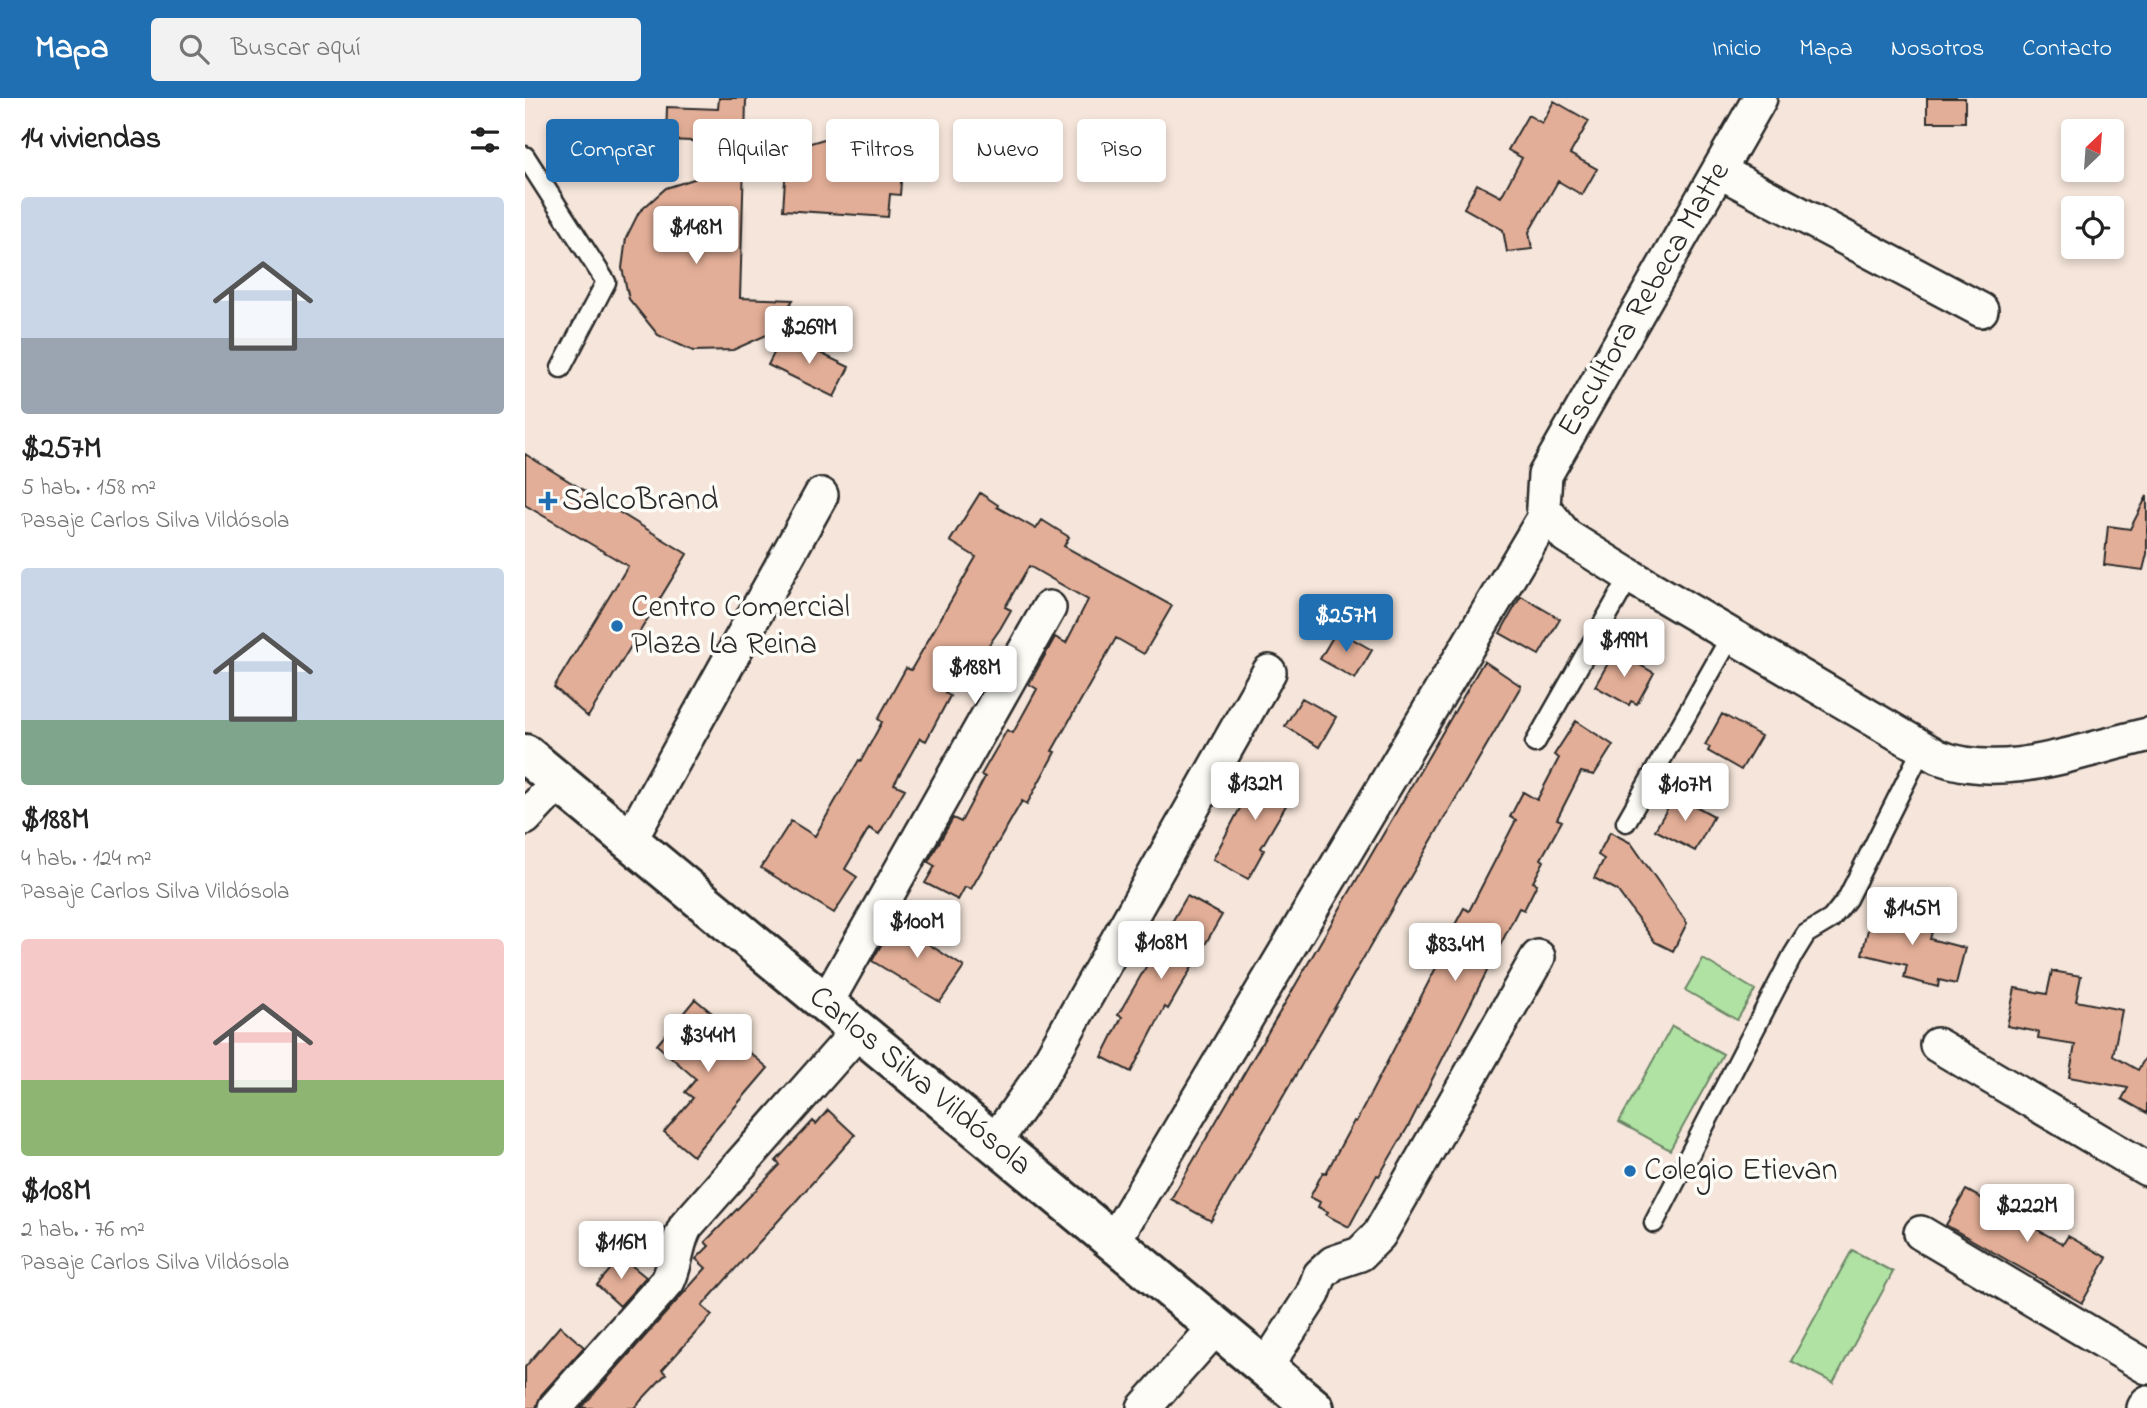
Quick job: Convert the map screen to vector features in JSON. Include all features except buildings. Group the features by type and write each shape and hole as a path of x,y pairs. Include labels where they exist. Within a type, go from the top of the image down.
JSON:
{"street":[{"name":"Escultora Rebeca Matte","path":"1545,510 1545,475 1760,98"},
{"path":"1719,172 1980,310"},
{"path":"631,840 821,495"},
{"path":"1113,1241 1545,510 1566,536 1630,576 1922,749 1969,767 2002,768 2147,735"},
{"path":"826,1003 1049,608"},
{"path":"994,1143 1041,1076 1269,672"},
{"name":"Carlos Silva Vildósola","path":"525,754 1113,1241 1306,1405"},
{"path":"525,818 559,782"},
{"path":"1265,1368 1313,1293 1320,1275 1333,1263 1360,1254 1380,1235 1538,957"},
{"path":"555,1408 669,1280 677,1262 678,1240 686,1226 859,1030"},
{"path":"1937,1045 2147,1169"},
{"path":"1921,1233 2147,1367"},
{"path":"1144,1408 1216,1327"}],"lane":[{"path":"525,156 606,282 561,368"},
{"path":"1535,743 1630,576"},
{"path":"1626,822 1731,636"},
{"path":"1654,1223 1793,955 1806,934 1831,919 1847,899 1922,749"}],"green space":[{"path":"1703,959 1755,990 1737,1020 1685,990"},
{"path":"1672,1026 1723,1054 1670,1150 1619,1122"},
{"path":"1852,1250 1893,1272 1833,1383 1791,1361"}],"place":[{"name":"SalcoBrand","path":"548,501"},
{"name":"Centro Comercial Plaza La Reina","path":"617,626"},
{"name":"Colegio Etievan","path":"1630,1171"}]}
